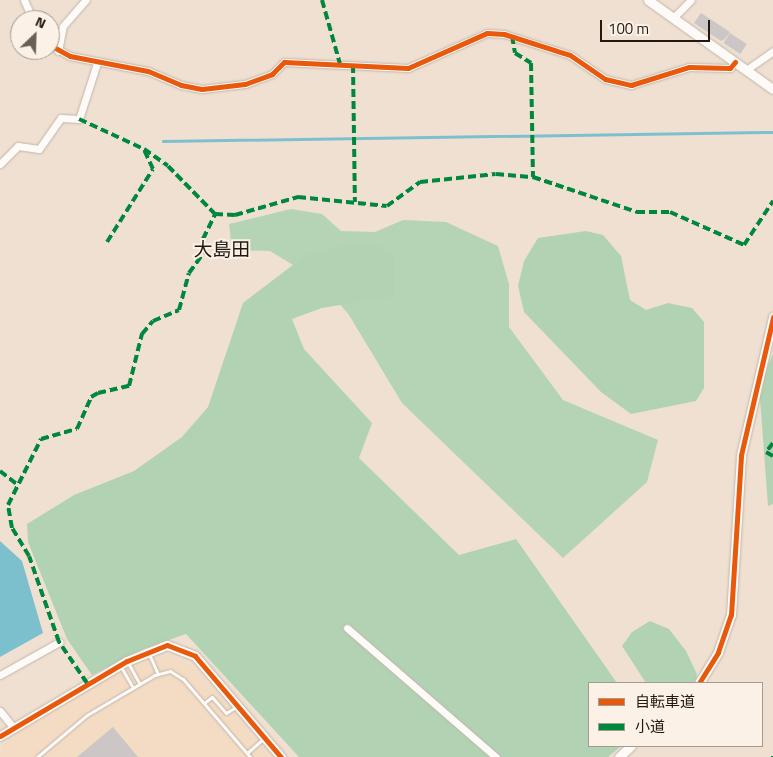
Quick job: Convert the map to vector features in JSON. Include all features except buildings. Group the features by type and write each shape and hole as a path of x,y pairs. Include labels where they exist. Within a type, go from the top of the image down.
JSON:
{"street":[{"path":"648,0 746,70 772,85"},
{"path":"673,18 691,0"},
{"path":"60,41 63,26 88,1"},
{"path":"60,52 97,63 148,71 181,86 219,88 272,74 284,62 408,68 487,33 504,34 570,55 605,79 631,85 689,67 730,68 735,62"},
{"path":"746,70 773,51"},
{"path":"0,164 18,146 39,149 64,116 79,119 97,63"},
{"path":"700,682 718,652 731,616 741,455 773,317"},
{"path":"347,628 496,757"},
{"path":"0,675 59,642"},
{"path":"0,736 12,726 123,663 148,651 167,645 188,651 238,705 281,757"},
{"path":"0,711 12,726"},
{"path":"619,757 630,747"}],"lane":[{"path":"148,651 158,674"},
{"path":"123,663 140,684"},
{"path":"123,663 133,688"},
{"path":"37,757 87,715 158,674 175,673 204,703 250,757"},
{"path":"204,703 212,697 227,713 238,705"},
{"path":"247,753 265,738"}],"shaded area":[{"path":"169,654 193,665 272,757 0,757 2,746 14,733 121,671"}],"green space":[{"path":"291,209 322,214 341,231 375,232 403,220 446,222 498,246 509,284 509,327 563,400 658,440 647,482 563,558 402,403 349,315 321,282 270,251 232,250 229,224"},
{"path":"586,231 603,235 621,256 630,300 646,310 668,303 692,308 704,322 704,388 696,401 631,414 601,392 524,312 518,286 524,261 538,238"},
{"path":"350,244 378,245 395,254 395,296 322,308 292,319 304,349 372,423 359,458 459,555 516,539 616,682 588,682 588,747 620,747 608,757 299,757 186,634 143,649 92,675 67,639 28,542 27,524 74,495 134,471 182,437 208,407 243,303 306,255"},
{"path":"773,354 773,504 768,506 759,385"},
{"path":"650,621 669,629 686,651 697,674 696,682 645,682 622,646 632,632"}],"water":[{"path":"0,541 22,561 43,633 0,657"}],"waterway":[{"path":"163,141 773,132"}],"marked path":[{"path":"322,0 340,64"},
{"path":"512,36 515,53 531,63 533,177"},
{"path":"353,65 355,202"},
{"path":"79,119 144,149 168,166 215,214 235,215 298,197 387,206 420,182 496,174 533,177 637,212 670,212 744,245 773,201"},
{"path":"107,242 153,169 144,150"},
{"path":"87,683 59,642 29,556 12,528 8,505 41,439 77,429 91,397 98,393 129,386 142,334 153,321 179,310 189,273 205,251 203,239 215,214"},
{"path":"773,443 766,452 773,456"},
{"path":"0,471 18,485"}],"cycle path":[{"path":"60,50 70,56 148,71 181,85 202,89 245,84 272,74 284,62 408,68 487,33 504,34 570,55 605,79 631,85 689,67 730,68 735,62"},
{"path":"700,682 718,652 731,615 741,455 773,317"},
{"path":"0,736 127,661 167,645 195,656 281,757"}],"district":[{"name":"大島田","path":"222,249"}]}
